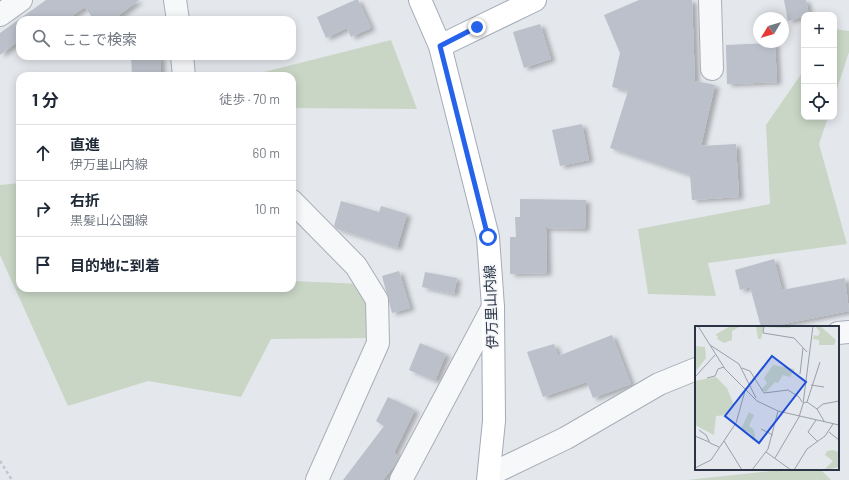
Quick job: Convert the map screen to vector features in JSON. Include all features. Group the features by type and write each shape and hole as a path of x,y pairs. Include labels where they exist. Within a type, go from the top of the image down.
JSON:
{"main road":[{"name":"伊万里山内線","path":"420,0 440,46 488,237 493,307 494,421 488,477"},
{"path":"440,46 535,0"}],"street":[{"path":"0,15 21,0"},
{"path":"175,0 177,16"},
{"path":"710,0 712,69"},
{"path":"182,60 184,72"},
{"path":"296,205 356,266 377,300 378,343 317,480"},
{"path":"401,480 493,307"},
{"path":"839,333 849,332"},
{"path":"488,477 566,438 659,384 695,369"}],"path":[{"path":"0,461 12,480"}],"green space":[{"path":"837,29 849,31 849,52 837,89"},
{"path":"391,40 417,109 296,108 296,72 264,72"},
{"path":"801,74 801,120 827,120 819,144 847,244 708,263 716,296 648,294 638,229 770,204 766,125"},
{"path":"16,183 16,291 0,255 0,185"},
{"path":"296,281 362,284 373,338 271,339 241,397 148,381 68,406 17,292 296,292"},
{"path":"781,470 821,470 831,480 687,480"}],"building":[{"path":"46,0 139,0 118,16 91,16 85,7 72,16 24,16"},
{"path":"358,0 371,28 351,37 347,28 326,38 317,17"},
{"path":"639,0 692,0 695,81 715,85 701,146 736,144 739,197 692,200 690,175 610,148 628,91 612,87 620,53 604,15"},
{"path":"784,0 806,0 808,12 801,12 801,17 789,21 789,12 786,12"},
{"path":"16,22 16,43 0,55 0,33"},
{"path":"540,24 551,59 524,68 513,32"},
{"path":"753,44 753,48 775,48 777,82 727,84 726,45"},
{"path":"131,60 160,60 161,72 132,72"},
{"path":"582,124 589,160 560,166 552,130"},
{"path":"520,199 586,200 585,229 546,228 547,273 510,274 510,237 516,237 515,217 520,217"},
{"path":"341,201 379,212 381,206 407,214 397,248 337,229 334,226"},
{"path":"774,259 782,290 845,278 849,311 784,324 785,326 761,326 750,287 740,290 735,270"},
{"path":"399,271 410,308 392,313 382,276"},
{"path":"425,272 457,278 454,294 422,287"},
{"path":"612,335 631,384 593,398 587,382 543,397 527,352 554,344 558,356"},
{"path":"420,343 446,354 435,381 409,370"},
{"path":"388,397 415,410 394,453 399,457 395,465 383,480 343,480 384,426 376,421"}],"route":[{"path":"477,27 440,46 488,237"}]}
